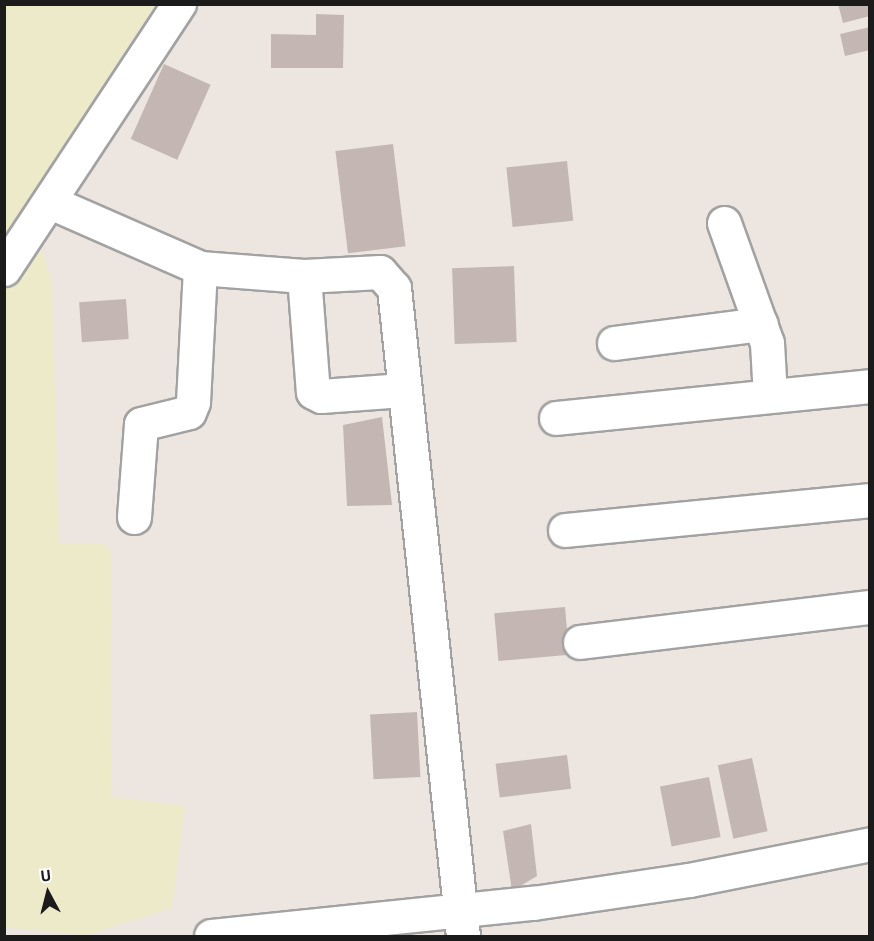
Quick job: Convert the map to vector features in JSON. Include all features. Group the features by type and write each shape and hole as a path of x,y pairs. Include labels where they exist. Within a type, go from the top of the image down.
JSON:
{"street":[{"path":"4,269 179,4"},
{"path":"50,202 200,267 304,276 380,272 389,279 461,923"},
{"path":"724,223 761,324 770,396"},
{"path":"134,517 141,424 189,412 193,402 200,267"},
{"path":"304,276 313,392 321,396 403,390"},
{"path":"614,343 761,324"},
{"path":"556,418 870,386"},
{"path":"565,530 870,500"},
{"path":"580,642 870,607"},
{"path":"211,936 461,923 870,843"}],"shaded area":[{"path":"4,5 155,5 5,235"},
{"path":"26,251 44,253 52,284 59,544 104,544 112,552 111,797 185,806 172,908 86,935 5,927 4,284"}],"building":[{"path":"838,4 870,4 870,16 843,23"},
{"path":"316,14 344,15 343,68 271,68 271,34 316,35"},
{"path":"870,27 870,50 845,56 840,34"},
{"path":"164,64 211,85 177,160 131,139"},
{"path":"393,144 406,246 348,253 335,151"},
{"path":"567,161 573,221 513,227 506,167"},
{"path":"514,266 517,342 455,344 452,268"},
{"path":"126,299 129,339 82,342 79,302"},
{"path":"382,417 392,505 347,506 343,425"},
{"path":"565,607 569,655 498,661 494,613"},
{"path":"417,712 420,777 373,779 370,714"},
{"path":"567,755 571,789 500,798 496,764"},
{"path":"752,758 768,831 733,839 718,765"},
{"path":"709,777 721,837 672,846 660,787"},
{"path":"531,824 537,876 512,891 503,831"}]}
